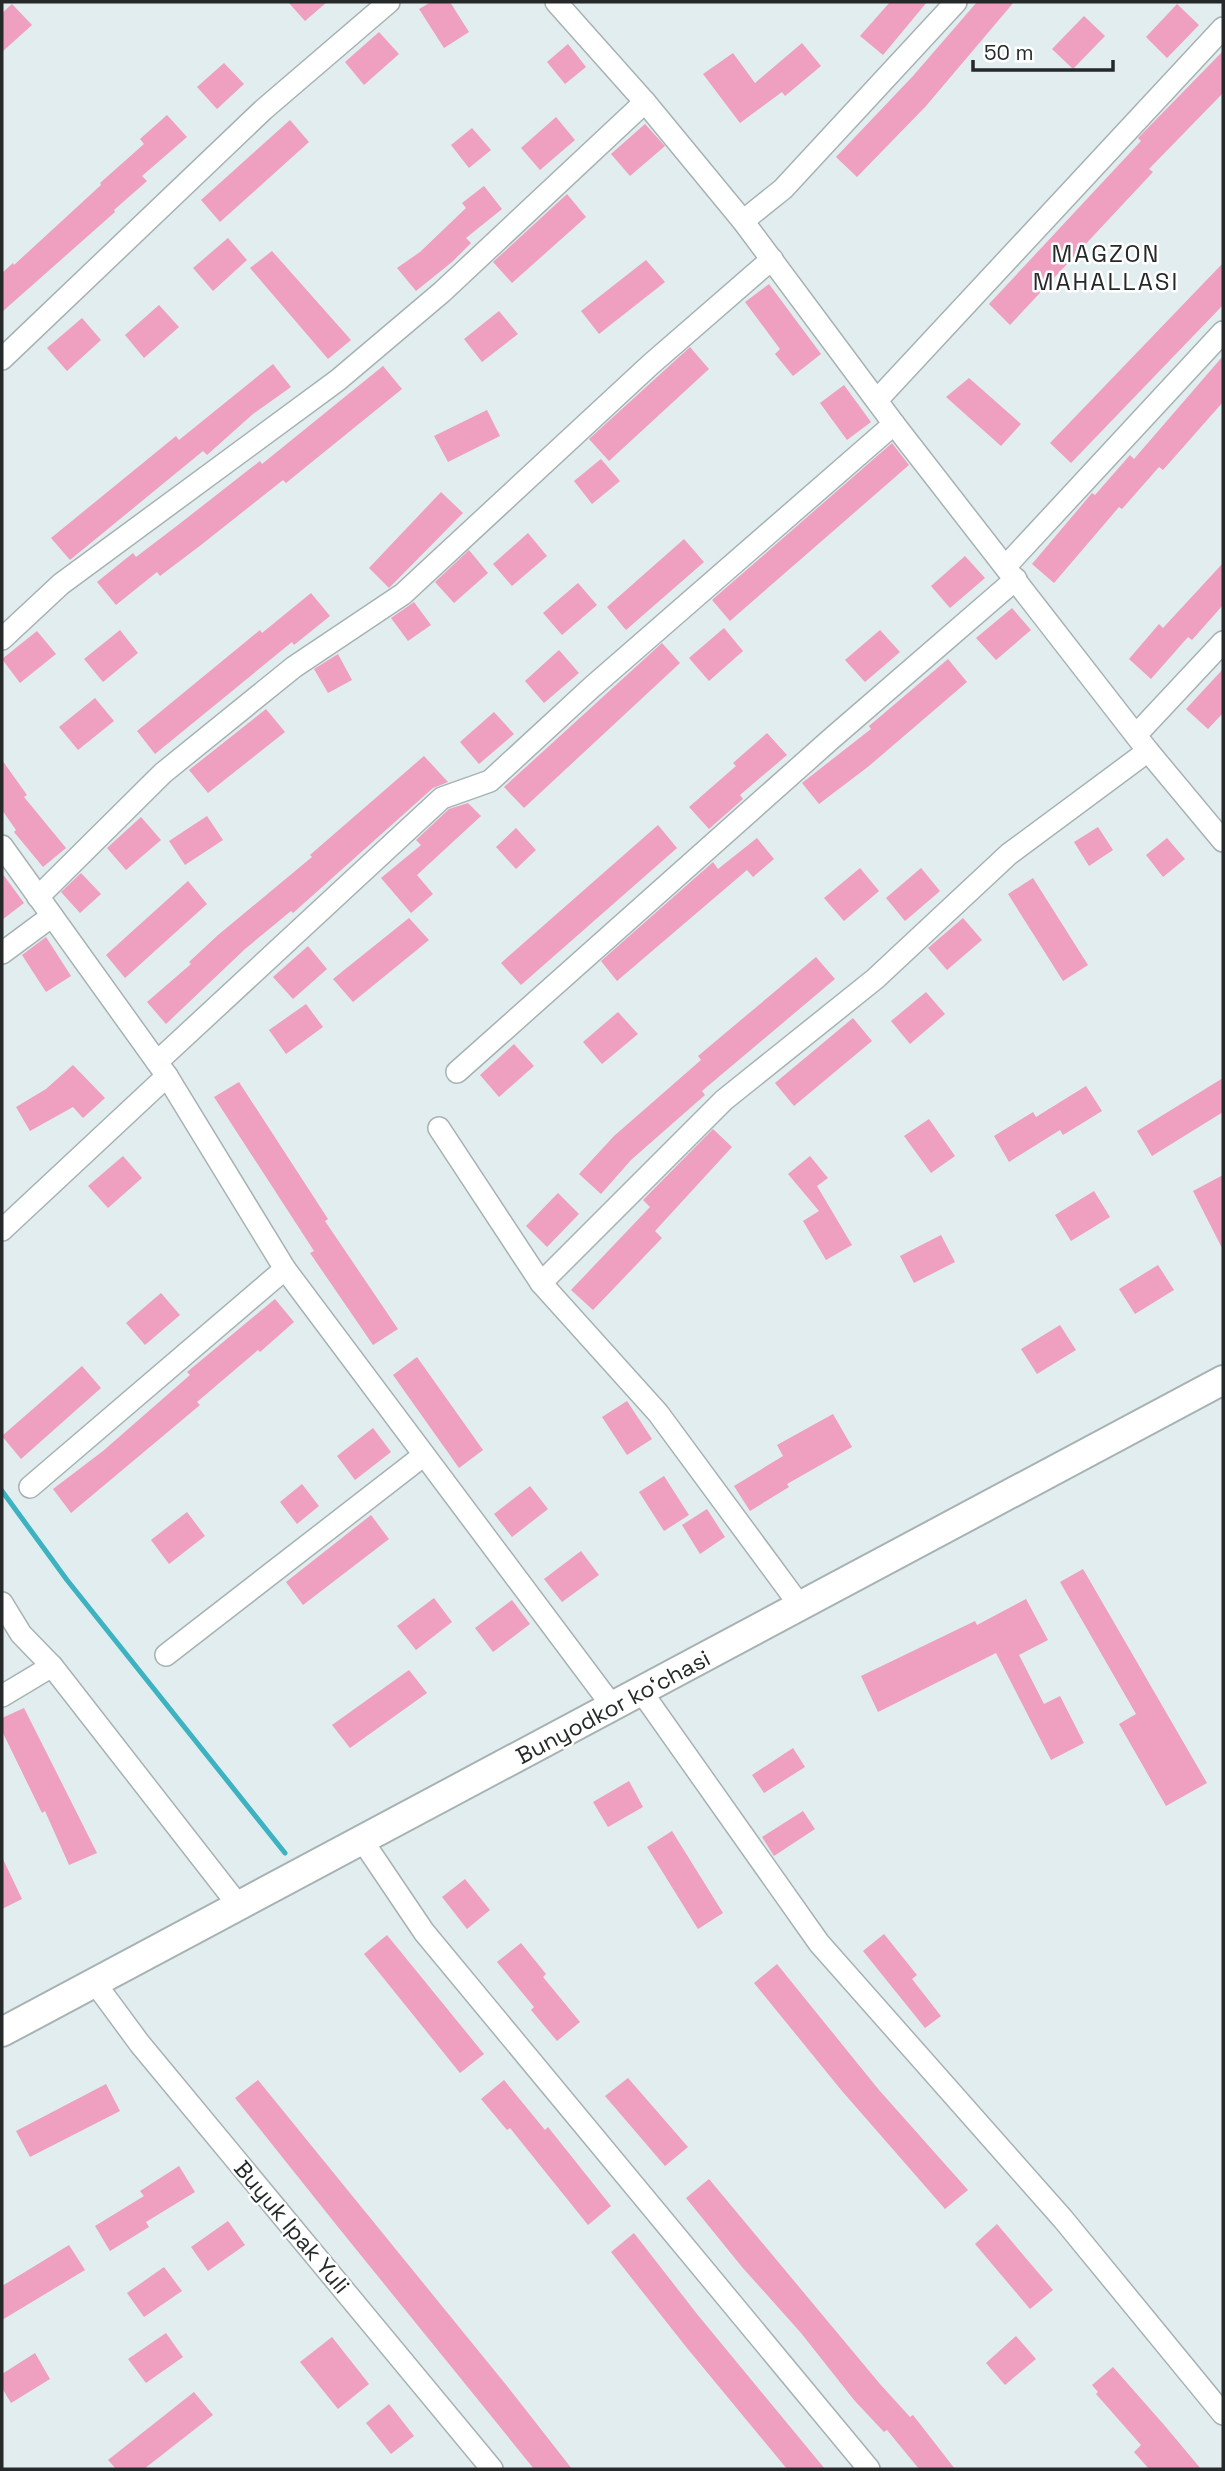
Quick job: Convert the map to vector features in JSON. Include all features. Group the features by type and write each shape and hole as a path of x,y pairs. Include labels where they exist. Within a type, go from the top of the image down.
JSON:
{"main road":[{"name":"Bunyodkor koʻchasi","path":"2,2032 1223,1380"}],"street":[{"path":"2,359 263,110 389,2"},
{"path":"556,2 645,102 743,221 894,424 1142,743 1223,841"},
{"path":"743,221 783,189 956,2"},
{"path":"877,400 1223,27"},
{"path":"2,639 61,584 338,380 442,292 645,102"},
{"path":"38,897 163,773 293,667 403,594 650,365 772,259"},
{"path":"457,1072 820,748 1011,573 1223,332"},
{"path":"2,1230 162,1069 442,798 490,781 592,687 894,424"},
{"path":"541,1283 724,1100 875,979 1009,854 1142,743 1223,642"},
{"path":"2,846 162,1069 285,1269 613,1707"},
{"path":"2,953 52,916"},
{"path":"439,1128 541,1283 658,1413 801,1606"},
{"path":"30,1487 285,1269"},
{"path":"166,1655 425,1455"},
{"path":"2,1602 20,1634 52,1666 239,1906"},
{"path":"2,1696 52,1666"},
{"path":"641,1692 819,1943 1063,2219 1223,2414"},
{"path":"362,1840 424,1932 869,2469"},
{"name":"Buyuk Ipak Yuli","path":"95,1983 140,2044 492,2469"}],"building":[{"path":"288,2 327,2 305,21"},
{"path":"431,2 450,2 469,32 444,48 419,9"},
{"path":"890,2 927,2 883,55 860,36"},
{"path":"977,2 1014,2 926,106 857,177 836,157 913,76"},
{"path":"12,4 32,25 2,52 2,13"},
{"path":"1177,4 1199,25 1167,58 1146,37"},
{"path":"1084,16 1105,36 1073,69 1052,49"},
{"path":"379,32 399,54 364,85 345,62"},
{"path":"802,43 821,66 785,96 782,92 740,123 703,74 733,53 755,83"},
{"path":"568,44 586,67 565,84 547,62"},
{"path":"1223,51 1223,93 1149,169 1153,172 1010,325 989,304 1141,141 1138,138"},
{"path":"224,63 244,84 217,109 197,87"},
{"path":"167,115 187,137 142,176 147,181 114,210 115,212 2,312 2,273 13,263 14,265 144,144 140,139"},
{"path":"556,117 575,140 540,170 521,148"},
{"path":"290,120 309,142 220,222 201,200"},
{"path":"645,124 665,146 630,176 611,154"},
{"path":"472,128 491,150 469,168 451,145"},
{"path":"484,186 502,209 466,238 471,243 452,262 416,291 397,268 420,252 466,208 462,203"},
{"path":"567,194 586,217 512,283 493,262"},
{"path":"228,238 247,260 213,291 193,268"},
{"path":"272,251 351,340 328,359 250,268"},
{"path":"646,260 665,282 599,334 581,311"},
{"path":"1223,263 1223,305 1071,463 1050,443"},
{"path":"769,284 821,354 793,376 775,354 780,349 745,302"},
{"path":"159,305 179,327 144,358 125,335"},
{"path":"499,311 518,334 482,362 464,339"},
{"path":"82,318 101,340 67,371 47,348"},
{"path":"690,347 709,369 609,461 589,439"},
{"path":"1223,356 1223,402 1163,470 1159,467 1122,509 1119,507 1054,583 1032,564 1092,493 1095,495 1130,455 1134,459"},
{"path":"273,364 291,387 253,414 207,455 203,451 70,560 51,538 176,436 179,440"},
{"path":"383,366 402,389 286,483 283,480 160,576 157,572 116,605 97,582 133,553 136,557 260,461 262,464"},
{"path":"969,378 1021,424 1001,446 946,397"},
{"path":"844,385 871,422 847,440 820,403"},
{"path":"487,410 500,436 448,462 434,436"},
{"path":"892,443 909,465 730,621 712,600"},
{"path":"601,459 620,481 592,504 574,481"},
{"path":"441,492 463,513 389,588 369,568"},
{"path":"528,533 547,556 512,586 493,564"},
{"path":"684,539 704,562 626,630 607,607"},
{"path":"469,550 488,573 454,603 435,582"},
{"path":"965,556 985,578 950,608 931,586"},
{"path":"1223,563 1223,605 1192,640 1188,637 1151,679 1129,659 1159,624 1163,628"},
{"path":"578,583 597,605 562,635 543,613"},
{"path":"311,593 330,616 294,645 292,642 155,754 137,731 260,630 262,633"},
{"path":"414,602 431,625 408,641 391,618"},
{"path":"1012,608 1031,630 996,660 976,638"},
{"path":"724,628 743,651 709,681 689,658"},
{"path":"120,630 138,653 103,682 84,659"},
{"path":"880,630 900,652 865,682 845,660"},
{"path":"37,631 56,654 20,683 2,659"},
{"path":"662,643 680,663 524,808 504,787"},
{"path":"559,650 579,673 544,703 525,681"},
{"path":"338,654 352,680 328,693 314,669"},
{"path":"948,659 967,682 869,766 819,804 802,783 871,729 869,726"},
{"path":"1223,669 1223,713 1208,729 1186,709"},
{"path":"95,698 114,721 78,750 59,727"},
{"path":"266,709 285,732 208,793 189,770"},
{"path":"494,712 514,734 479,764 460,742"},
{"path":"767,733 787,755 740,795 743,799 709,829 689,807 736,766 733,763"},
{"path":"424,756 448,782 433,788 293,913 291,911 245,949 166,1024 147,1002 191,964 189,962 218,935 312,857 310,855"},
{"path":"2,760 27,795 24,797 66,848 43,867 14,832 16,830 2,810"},
{"path":"468,803 481,816 417,875 433,894 411,913 381,878 421,845 416,840 449,809"},
{"path":"207,816 223,840 185,865 169,841"},
{"path":"141,817 161,840 126,870 107,848"},
{"path":"658,825 677,848 521,985 501,963"},
{"path":"1098,827 1113,850 1089,866 1074,842"},
{"path":"516,828 536,850 516,869 496,847"},
{"path":"757,838 774,859 753,877 747,870 617,981 601,961 713,862 718,869"},
{"path":"1167,838 1185,859 1163,877 1146,855"},
{"path":"860,868 879,891 844,921 824,898"},
{"path":"921,868 940,891 905,921 886,898"},
{"path":"2,873 24,903 2,920"},
{"path":"81,873 101,894 80,913 61,892"},
{"path":"1033,878 1088,965 1063,981 1008,894"},
{"path":"188,881 207,904 125,978 106,955"},
{"path":"409,918 429,940 353,1002 333,979"},
{"path":"963,918 982,940 947,970 928,948"},
{"path":"46,937 71,976 46,992 22,955"},
{"path":"308,946 327,969 293,999 273,977"},
{"path":"816,957 835,979 702,1091 705,1095 631,1160 601,1194 579,1174 614,1136 701,1060 698,1056"},
{"path":"926,992 945,1014 910,1044 891,1021"},
{"path":"306,1004 323,1027 286,1054 269,1030"},
{"path":"618,1012 638,1034 602,1064 583,1042"},
{"path":"853,1018 872,1041 794,1106 775,1083"},
{"path":"514,1044 534,1066 499,1097 480,1075"},
{"path":"73,1065 105,1098 83,1118 73,1107 30,1131 16,1107 46,1089"},
{"path":"1223,1078 1223,1112 1152,1156 1137,1131"},
{"path":"239,1082 328,1219 325,1221 398,1329 373,1345 310,1253 314,1251 214,1097"},
{"path":"1086,1086 1102,1111 1063,1135 1060,1130 1009,1162 994,1136 1033,1112 1036,1117"},
{"path":"929,1119 955,1156 931,1173 904,1136"},
{"path":"713,1129 732,1147 655,1231 662,1238 593,1310 571,1290 650,1207 643,1200"},
{"path":"123,1156 142,1178 108,1208 88,1186"},
{"path":"810,1156 828,1178 817,1186 852,1245 826,1260 803,1221 819,1211 788,1174"},
{"path":"1223,1175 1223,1250 1193,1191"},
{"path":"1094,1191 1110,1217 1071,1241 1055,1215"},
{"path":"558,1193 579,1214 547,1247 526,1226"},
{"path":"941,1235 955,1262 914,1283 900,1256"},
{"path":"1158,1265 1174,1290 1135,1314 1119,1289"},
{"path":"161,1293 180,1315 145,1345 126,1323"},
{"path":"275,1299 294,1322 197,1402 200,1405 71,1513 53,1489 103,1451 190,1375 187,1372"},
{"path":"1060,1325 1076,1350 1037,1374 1021,1349"},
{"path":"417,1357 483,1450 459,1468 393,1375"},
{"path":"82,1366 101,1388 21,1459 2,1436"},
{"path":"627,1401 652,1439 627,1455 602,1417"},
{"path":"833,1414 852,1447 787,1484 789,1487 750,1511 734,1486 783,1456 777,1445"},
{"path":"373,1428 391,1452 355,1480 337,1456"},
{"path":"664,1476 689,1515 664,1531 639,1492"},
{"path":"302,1484 319,1506 297,1524 280,1502"},
{"path":"530,1486 548,1509 512,1537 494,1514"},
{"path":"707,1509 725,1537 700,1554 682,1525"},
{"path":"187,1512 205,1536 169,1564 151,1540"},
{"path":"371,1515 389,1539 303,1605 286,1582"},
{"path":"581,1551 599,1575 562,1602 544,1579"},
{"path":"1083,1569 1207,1783 1166,1806 1119,1724 1136,1714 1060,1582"},
{"path":"434,1598 452,1622 416,1650 397,1626"},
{"path":"1026,1599 1048,1640 1019,1655 1044,1704 1060,1696 1084,1743 1051,1760 996,1653 878,1712 861,1676 975,1621 977,1625"},
{"path":"512,1600 530,1624 493,1652 475,1628"},
{"path":"409,1670 427,1693 350,1748 332,1725"},
{"path":"24,1708 97,1853 69,1865 45,1811 42,1813 2,1731 2,1718"},
{"path":"793,1748 805,1767 764,1793 752,1775"},
{"path":"629,1781 643,1807 608,1827 593,1802"},
{"path":"803,1811 815,1829 774,1856 762,1837"},
{"path":"672,1831 723,1913 698,1929 647,1847"},
{"path":"2,1857 22,1899 2,1909"},
{"path":"465,1879 490,1910 467,1929 442,1897"},
{"path":"884,1934 917,1975 912,1979 941,2016 925,2028 863,1951"},
{"path":"387,1935 484,2054 460,2073 364,1954"},
{"path":"521,1943 546,1974 543,1977 580,2022 557,2041 531,2010 534,2007 497,1962"},
{"path":"777,1964 879,2090 968,2190 945,2209 842,2091 754,1983"},
{"path":"628,2078 688,2147 665,2166 605,2096"},
{"path":"258,2080 572,2469 534,2469 338,2227 235,2098"},
{"path":"504,2080 545,2130 548,2127 611,2206 588,2225 510,2128 507,2130 481,2099"},
{"path":"106,2084 120,2111 30,2157 16,2131"},
{"path":"179,2166 195,2192 146,2222 149,2227 110,2251 95,2226 144,2196 140,2191"},
{"path":"709,2179 880,2384 910,2417 913,2415 955,2469 919,2469 887,2430 884,2432 854,2400 686,2198"},
{"path":"228,2221 245,2245 208,2271 191,2247"},
{"path":"997,2224 1053,2290 1030,2309 975,2244"},
{"path":"634,2233 825,2469 787,2469 687,2348 611,2252"},
{"path":"69,2245 85,2270 2,2320 2,2286"},
{"path":"164,2267 182,2291 144,2317 127,2293"},
{"path":"166,2333 183,2357 146,2383 128,2359"},
{"path":"1016,2336 1036,2359 1005,2385 986,2363"},
{"path":"332,2337 369,2384 338,2409 300,2362"},
{"path":"35,2353 50,2379 11,2403 2,2388 2,2374"},
{"path":"1113,2367 1201,2469 1149,2469 1134,2452 1141,2445 1096,2394 1098,2392 1092,2385"},
{"path":"194,2392 213,2415 144,2469 116,2469 108,2460"},
{"path":"389,2404 414,2436 391,2454 366,2423"}],"waterway":[{"path":"2,1491 67,1580 285,1853"}],"district":[{"name":"MAGZON MAHALLASI","path":"1106,268"}]}
